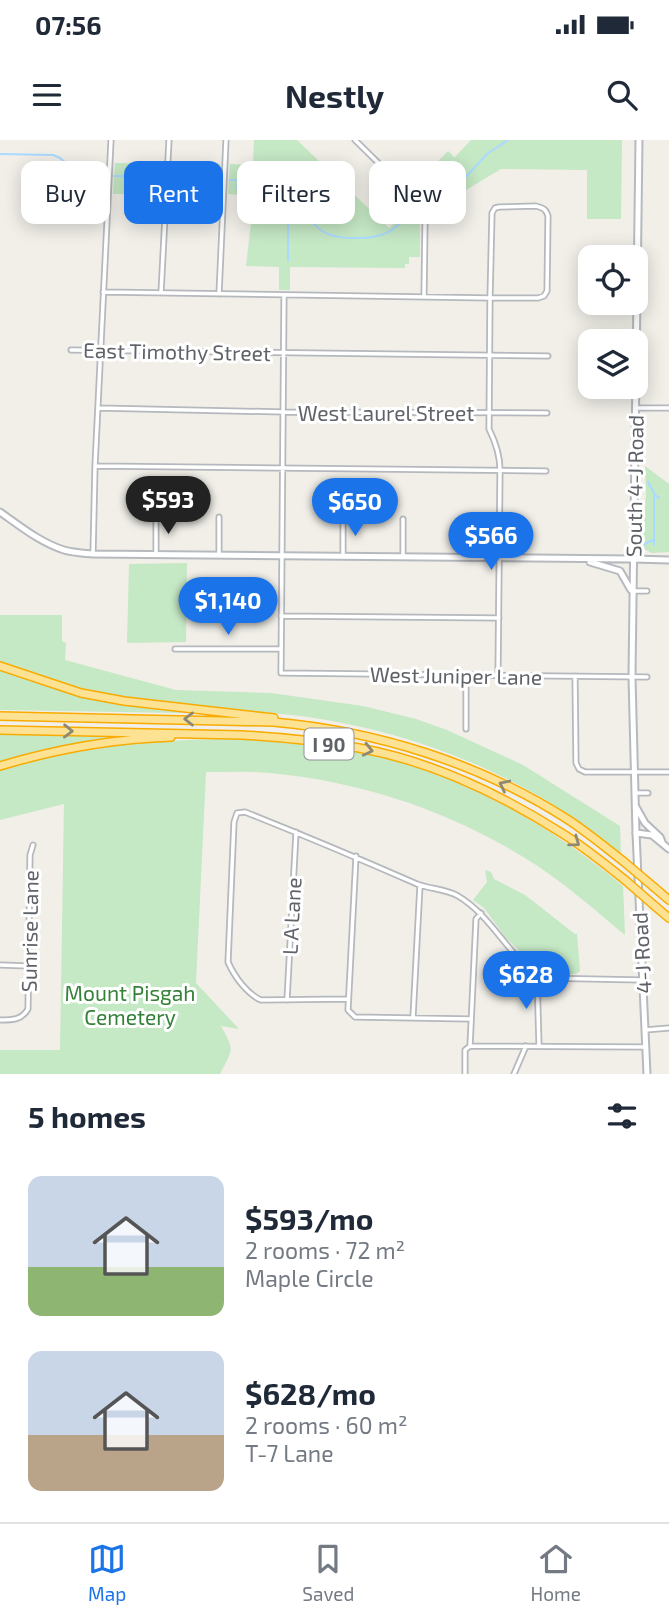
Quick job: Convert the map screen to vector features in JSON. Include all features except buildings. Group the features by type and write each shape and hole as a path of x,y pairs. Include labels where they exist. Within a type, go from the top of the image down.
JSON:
{"highway":[{"name":"I 90","path":"0,666 81,693 124,701 349,728 452,761 529,797 568,820 624,861 669,900"},
{"name":"I 90","path":"0,716 273,722 341,730 401,745"},
{"name":"I 90","path":"0,730 218,733 303,740 360,748 391,756 470,784 526,811 562,833 625,880 669,918"},
{"name":"I 90","path":"0,766 61,750 148,738 206,736 303,740"}],"main road":[{"name":"South 4-J Road","path":"636,833 632,591 639,140"},
{"path":"0,512 51,545 64,550 93,554 669,560"},
{"path":"580,560 619,570 632,591"},
{"path":"636,807 645,823 662,842"},
{"path":"636,833 652,835 669,849"},
{"name":"4-J Road","path":"636,833 647,1074"}],"street":[{"path":"93,554 111,140"},
{"path":"161,293 169,140"},
{"path":"219,294 226,140"},
{"path":"355,140 420,204 425,223 424,297"},
{"path":"103,292 490,298 538,298 544,296 547,291 547,211 542,208 499,207 492,213 490,298 489,355 489,429 497,446 500,470 498,676"},
{"path":"175,649 281,649 285,295"},
{"name":"East Timothy Street","path":"71,350 548,356"},
{"name":"West Laurel Street","path":"98,408 547,413"},
{"path":"635,408 669,408"},
{"path":"95,466 546,471"},
{"path":"156,516 156,555"},
{"path":"219,517 219,556"},
{"path":"342,557 343,519"},
{"path":"402,558 403,519"},
{"path":"463,520 463,559"},
{"path":"632,591 647,592"},
{"path":"281,616 499,618"},
{"name":"West Juniper Lane","path":"281,649 281,673 647,677"},
{"path":"466,675 466,729"},
{"path":"575,676 576,763 579,769 585,772 669,772"},
{"path":"635,793 648,793"},
{"path":"348,999 261,1000 254,997 232,971 228,962 234,822 237,813 245,812 356,856 420,885 456,895 481,913 506,945 537,975 546,979 642,979"},
{"name":"L A Lane","path":"287,1000 296,832"},
{"name":"Sunrise Lane","path":"0,1020 24,1016 28,1009 30,855 33,845"},
{"path":"356,856 348,1010 355,1017 471,1019"},
{"path":"413,1017 420,885"},
{"path":"470,1046 476,919 481,913"},
{"path":"0,965 29,966"},
{"path":"537,975 539,1046"},
{"path":"645,1030 669,1028"},
{"path":"465,1074 465,1050 470,1046 645,1047"},
{"path":"514,1074 526,1046"}],"green space":[{"path":"254,140 297,140 319,161 253,161"},
{"path":"471,140 622,140 621,219 587,219 587,170 501,169 466,190 466,161 438,161 448,151 454,158"},
{"path":"115,163 124,163 124,194 113,194"},
{"path":"230,164 237,164 237,195 228,194"},
{"path":"355,195 369,209 369,224 385,224 389,228 393,224 420,224 420,257 409,257 409,264 405,264 405,268 290,267 290,290 279,290 279,267 246,266 251,224 355,224"},
{"path":"645,466 669,484 669,552 652,553 642,548"},
{"path":"187,563 186,642 127,643 129,564"},
{"path":"0,615 62,615 62,641 66,643 65,660 176,690 271,693 363,706 447,730 523,765 620,826 621,855 587,828 514,782 434,748 393,735 301,716 118,697 58,683 0,663"},
{"path":"0,670 78,695 189,711 0,710"},
{"path":"0,734 114,735 112,739 0,763"},
{"name":"Mount Pisgah Cemetery","path":"217,739 305,743 374,755 451,780 488,797 558,838 623,886 625,935 536,865 505,846 442,815 375,792 305,777 262,772 206,772 196,983 239,1029 221,1026 231,1050 220,1074 0,1074 0,1050 60,1050 64,804 0,820 0,770 54,756 107,747"},
{"path":"485,870 491,872 494,879 525,895 577,934 580,971 576,974 545,974 506,938 484,908 473,900 487,882"}],"waterway":[{"path":"466,177 487,154 508,140"},
{"path":"0,154 53,155 64,161"},
{"path":"114,176 124,176"},
{"path":"230,180 256,180 280,188 306,216 329,235 372,237 387,233 400,224"},
{"path":"288,224 288,261"},
{"path":"648,482 659,498"},
{"path":"654,493 654,545"},
{"path":"644,544 653,540"}]}
